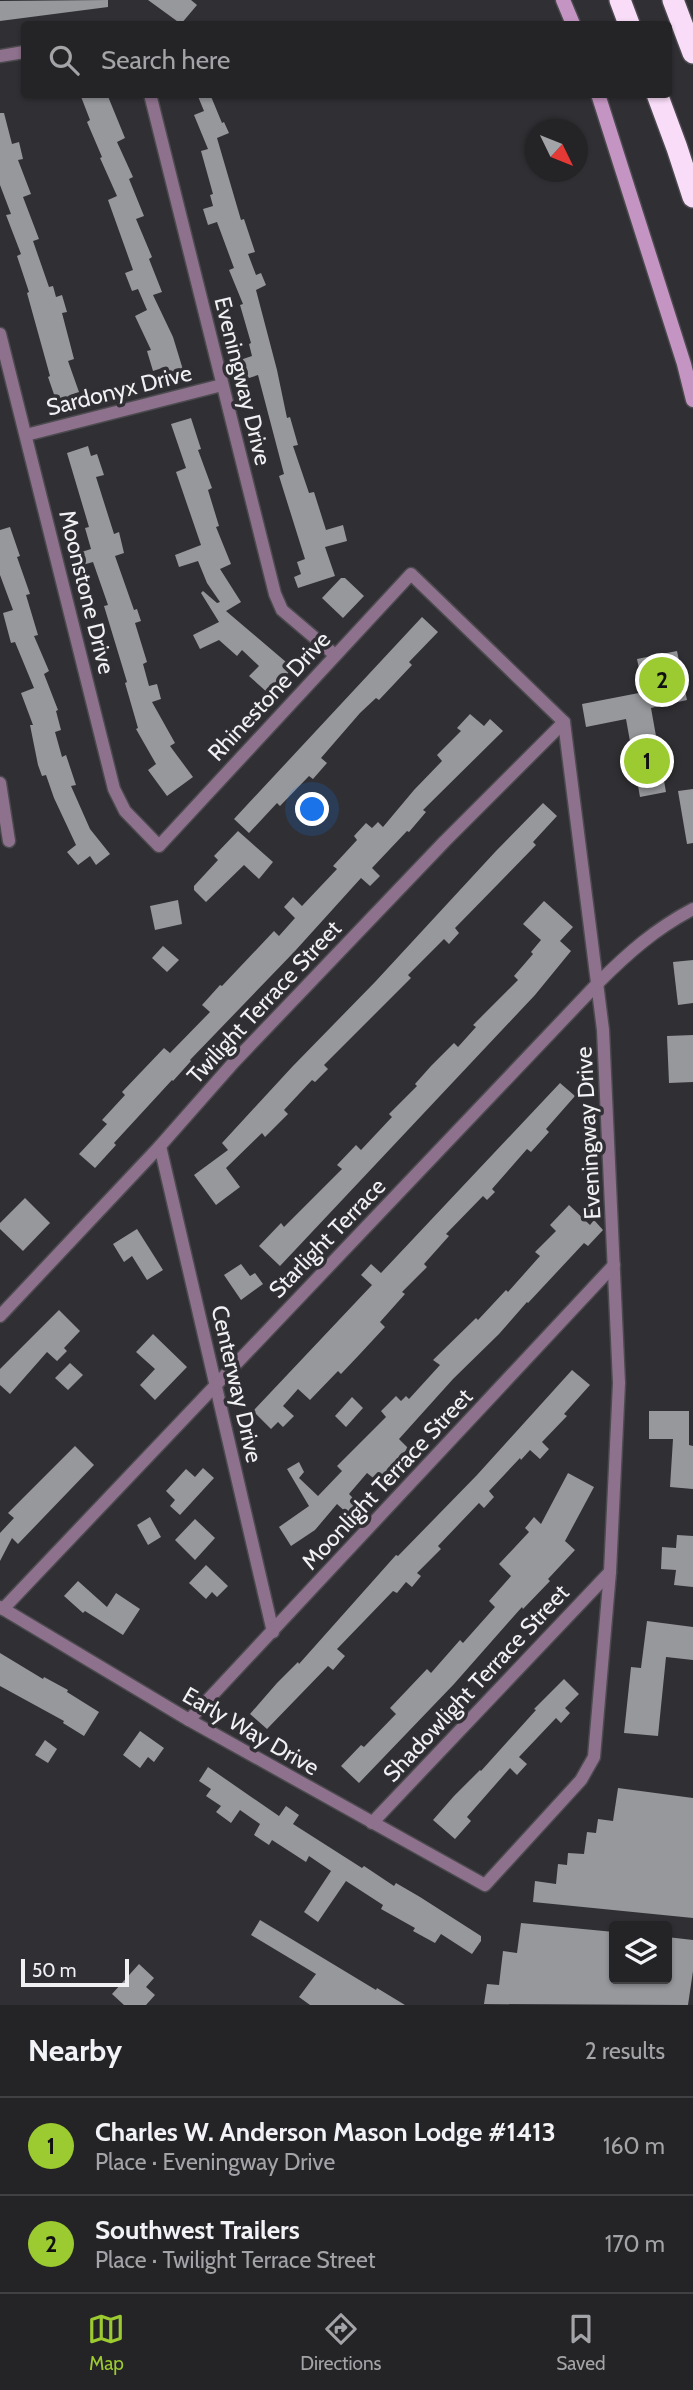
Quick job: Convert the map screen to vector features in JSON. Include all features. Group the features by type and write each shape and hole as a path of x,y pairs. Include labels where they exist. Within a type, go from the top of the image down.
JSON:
{"highway":[{"path":"620,0 628,21"},
{"path":"673,0 693,53"},
{"path":"658,98 693,197"}],"main road":[{"path":"564,0 572,21"},
{"path":"599,98 693,400"}],"street":[{"path":"0,56 21,52"},
{"name":"Eveningway Drive","path":"151,98 278,602 282,610 335,655"},
{"name":"Moonstone Drive","path":"0,334 114,789 125,811 159,846"},
{"name":"Sardonyx Drive","path":"26,435 222,385"},
{"name":"Rhinestone Drive","path":"159,846 411,574 564,722"},
{"name":"Eveningway Drive","path":"485,1885 581,1780 594,1757 610,1572 620,1383 604,1030 564,722"},
{"name":"Twilight Terrace Street","path":"0,1316 272,1022 445,841 564,722"},
{"path":"0,783 9,841"},
{"name":"Starlight Terrace","path":"2,1608 598,983 635,946 693,909"},
{"name":"Centerway Drive","path":"160,1146 273,1632"},
{"name":"Moonlight Terrace Street","path":"189,1720 614,1265"},
{"name":"Shadowlight Terrace Street","path":"372,1823 610,1572"},
{"name":"Early Way Drive","path":"2,1608 189,1720 485,1885"}],"building":[{"path":"108,0 108,7 0,21 0,1"},
{"path":"148,0 191,0 197,5 184,21 177,21"},
{"path":"82,98 109,98 125,138 117,142 133,177 129,179 144,216 136,219 152,257 149,259 162,292 153,295 173,337 184,373 165,379 162,368 153,371 147,351 151,350 135,316 147,310 138,289 132,291 125,273 133,270 108,200 117,196 87,122 90,120"},
{"path":"199,98 212,98 229,133 217,138 241,220 244,219 255,252 248,254 256,275 261,273 266,285 256,290 287,418 290,417 298,445 293,446 309,493 314,492 326,530 343,525 347,541 325,547 335,576 298,588 294,577 301,574 297,562 305,559 279,476 284,474 258,375 246,379 240,360 252,356 240,305 243,304 229,270 234,268 217,222 208,225 203,209 213,206 210,195 213,194 201,151 208,149 194,115 204,111"},
{"path":"0,113 4,113 12,144 19,142 23,159 18,160 31,194 23,197 39,239 33,241 49,287 53,286 56,297 62,295 67,312 62,313 74,359 68,361 79,392 70,395 72,401 58,406 17,256 21,254 6,215 11,214 0,185"},
{"path":"191,418 201,449 198,450 212,488 208,490 219,526 216,527 231,564 220,569 241,602 226,611 293,668 269,694 249,676 259,666 242,650 237,656 219,640 200,649 193,635 219,622 201,593 203,591 217,603 220,602 207,583 198,561 179,567 175,555 201,545 176,472 186,468 171,424"},
{"path":"88,446 91,456 97,454 104,475 96,477 114,534 119,532 124,553 115,556 134,610 137,609 141,621 135,623 147,662 143,664 149,686 157,684 161,699 152,702 175,743 170,746 193,777 167,796 148,770 156,764 136,729 138,728 125,683 127,682 104,606 108,605 93,562 79,566 75,554 91,549 85,528 89,527 67,453"},
{"path":"10,527 30,594 26,595 38,635 34,636 49,671 44,674 58,710 56,711 61,730 55,732 62,757 66,755 76,785 71,786 90,829 110,854 96,865 90,856 78,865 67,852 76,845 46,775 42,776 38,765 30,725 33,725 21,693 34,688 15,642 11,643 3,613 13,610 0,575 0,530"},
{"path":"341,578 345,578 364,596 343,618 322,598"},
{"path":"422,617 438,632 409,662 412,665 379,700 376,698 360,713 321,758 327,763 313,779 309,776 280,806 277,803 249,833 234,819"},
{"path":"677,651 687,700 651,708 666,792 640,797 626,719 586,727 582,704 644,692 637,659"},
{"path":"470,714 484,726 490,719 503,731 423,810 426,812 409,832 407,831 372,868 380,876 370,886 361,878 190,1060 114,1143 116,1145 95,1168 79,1154 107,1124 102,1120 125,1095 122,1092 164,1048 170,1053 210,1012 202,1005 220,985 222,986 274,931 279,936 295,918 284,907 293,897 302,906 337,869 333,866 357,840 354,836 366,823 372,828 378,822 383,827 442,761 437,755 461,731 457,728"},
{"path":"693,789 693,843 687,844 678,791"},
{"path":"543,803 557,816 533,842 536,845 455,928 459,933 449,944 444,939 408,975 411,978 324,1065 328,1069 315,1082 312,1080 284,1110 288,1114 265,1137 262,1133 226,1168 240,1187 216,1205 194,1175 228,1150 222,1143"},
{"path":"238,831 273,862 259,879 244,865 206,902 194,890 194,886 218,860 214,856"},
{"path":"178,900 182,924 155,930 150,906"},
{"path":"544,901 573,927 560,941 571,951 535,995 280,1266 259,1246 281,1223 284,1227 342,1169 337,1165 356,1145 361,1150 392,1117 389,1114 417,1086 415,1084 431,1066 454,1043 458,1047 476,1027 473,1025 518,980 514,976 541,940 523,924"},
{"path":"163,946 179,960 167,972 152,958"},
{"path":"693,960 693,1003 678,1005 673,962"},
{"path":"693,1035 693,1082 669,1083 667,1036"},
{"path":"560,1083 575,1096 546,1129 549,1132 531,1152 527,1149 492,1189 495,1192 487,1200 483,1196 446,1234 449,1236 424,1264 427,1267 402,1292 405,1294 380,1322 385,1327 359,1355 341,1374 338,1371 310,1400 298,1389 283,1406 294,1416 283,1427 278,1422 271,1429 253,1411 372,1285 361,1275 371,1264 381,1273"},
{"path":"25,1198 50,1223 23,1251 0,1229 0,1223"},
{"path":"569,1205 590,1225 594,1220 603,1230 588,1246 584,1243 453,1379 399,1439 408,1448 377,1481 367,1473 349,1494 359,1504 349,1515 337,1504 315,1530 291,1546 279,1527 309,1506 287,1469 299,1462 304,1472 299,1478 318,1496 342,1471 337,1466 386,1417 381,1411 396,1396 401,1401 406,1396 409,1399 440,1365 433,1360 476,1318 478,1320 506,1290 508,1292 540,1256 535,1252 556,1231 550,1225"},
{"path":"137,1229 163,1270 147,1280 132,1256 124,1262 113,1244"},
{"path":"241,1264 250,1276 255,1273 263,1284 241,1300 224,1275"},
{"path":"59,1310 80,1331 64,1348 67,1351 57,1361 47,1352 10,1394 0,1385 0,1369"},
{"path":"153,1334 187,1367 155,1400 140,1385 155,1369 136,1352"},
{"path":"70,1363 83,1375 68,1390 55,1378"},
{"path":"572,1370 590,1385 564,1414 567,1416 542,1442 549,1449 540,1459 530,1450 521,1460 520,1458 489,1491 494,1497 484,1508 479,1503 438,1546 441,1549 417,1573 421,1576 412,1587 406,1582 397,1593 393,1591 337,1649 345,1656 333,1670 328,1666 267,1729 250,1714 277,1683 298,1662 299,1664 396,1555 398,1556 477,1475"},
{"path":"352,1397 363,1408 346,1427 335,1416"},
{"path":"649,1411 689,1411 689,1445 693,1446 693,1489 670,1487 673,1439 649,1439"},
{"path":"75,1446 94,1465 18,1544 12,1538 0,1561 0,1533 14,1518 8,1513"},
{"path":"203,1468 214,1478 180,1515 170,1506 175,1500 166,1491 186,1469 195,1477"},
{"path":"568,1473 594,1487 565,1541 575,1550 548,1579 550,1581 523,1609 522,1607 454,1684 359,1783 341,1766 396,1714 390,1708 427,1669 431,1673 460,1640 463,1643 495,1607 489,1601 511,1576 499,1564 529,1532 525,1528 534,1517 541,1524"},
{"path":"150,1517 161,1537 148,1545 137,1525"},
{"path":"195,1519 215,1538 195,1560 175,1540"},
{"path":"677,1535 693,1536 693,1587 674,1585 676,1570 661,1569 662,1547 676,1548"},
{"path":"206,1565 228,1586 217,1597 212,1592 206,1599 189,1583"},
{"path":"78,1581 107,1607 116,1593 140,1609 123,1635 85,1611 83,1613 64,1596"},
{"path":"647,1621 693,1627 693,1660 666,1657 658,1736 624,1733 631,1667 641,1668"},
{"path":"0,1653 43,1679 44,1677 68,1690 67,1692 99,1712 84,1736 63,1723 64,1721 0,1686"},
{"path":"564,1679 579,1694 565,1708 570,1713 561,1723 556,1718 519,1757 527,1764 517,1775 510,1768 467,1817 471,1821 455,1839 433,1820"},
{"path":"140,1731 164,1748 154,1762 148,1757 140,1768 123,1755"},
{"path":"45,1740 57,1749 48,1763 35,1755"},
{"path":"208,1767 279,1816 286,1806 299,1815 293,1824 362,1868 364,1866 394,1886 396,1883 420,1897 481,1936 481,1941 472,1954 441,1934 435,1943 381,1909 383,1905 346,1881 318,1922 304,1912 331,1871 309,1856 306,1862 272,1840 269,1845 254,1835 260,1824 240,1810 231,1823 216,1812 221,1806 206,1796 211,1789 199,1781"},
{"path":"618,1788 693,1798 693,1918 533,1902 535,1881 556,1884 558,1864 567,1865 568,1853 584,1854 587,1832 596,1833 598,1819 613,1821"},
{"path":"260,1920 405,2005 310,2005 299,1997 316,1974 251,1935"},
{"path":"521,1923 609,1932 609,1984 672,1984 672,1938 693,1940 693,1971 688,2005 484,2004 487,1984 499,1985 503,1951 517,1953"},
{"path":"139,1964 154,1978 146,1987 155,1995 146,2005 124,2005 112,1994"}],"place":[{"name":"Southwest Trailers","path":"662,680"},
{"name":"Charles W. Anderson Mason Lodge #1413","path":"647,761"}]}
